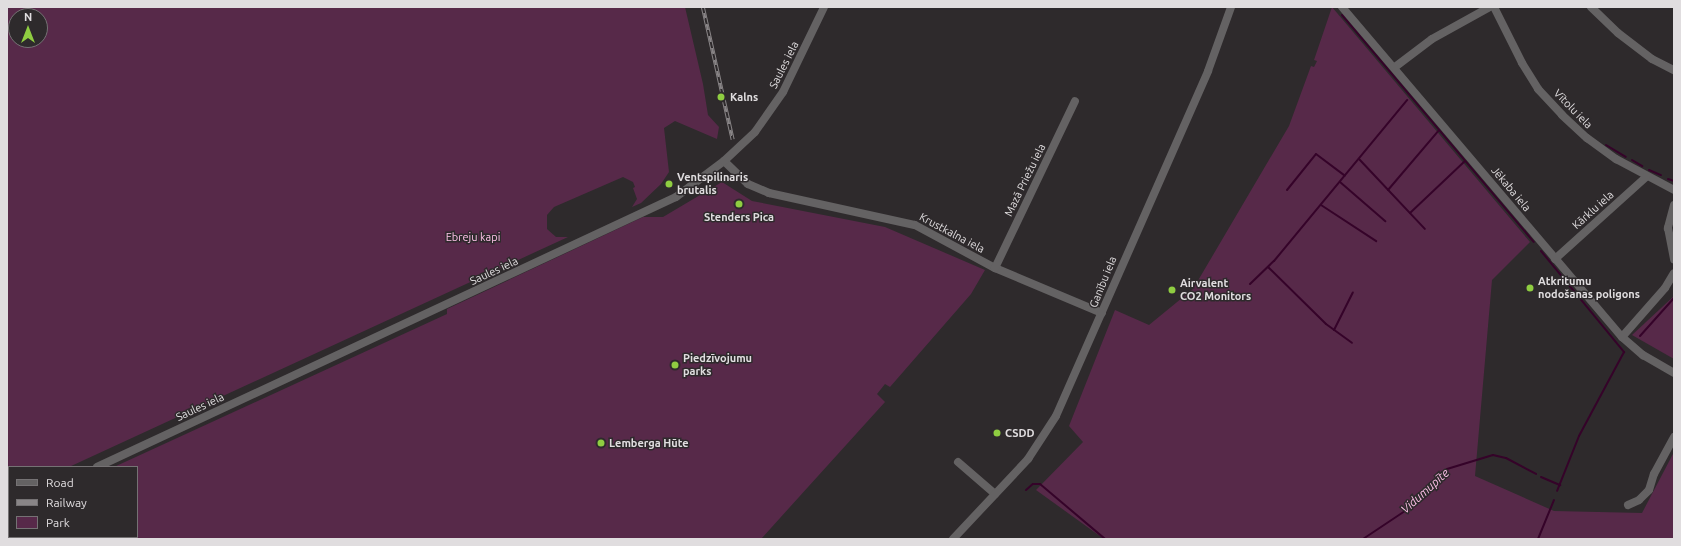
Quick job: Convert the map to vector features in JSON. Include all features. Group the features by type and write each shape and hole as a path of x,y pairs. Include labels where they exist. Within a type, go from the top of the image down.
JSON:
{"street":[{"name":"Saules iela","path":"99,466 670,200 694,185 724,161 754,132 777,102 824,7"},
{"name":"Ganību iela","path":"953,539 1028,459 1050,427 1102,313 1208,71 1231,7"},
{"name":"Jēkaba iela","path":"1342,7 1395,67 1622,337 1643,355 1674,373"},
{"path":"1395,67 1432,39 1490,7"},
{"name":"Vītolu iela","path":"1494,7 1522,63 1543,94 1587,138 1646,177 1674,190"},
{"path":"1590,7 1629,42 1652,59 1674,70"},
{"name":"Mazā Priežu iela","path":"995,268 1075,101"},
{"name":"Krustkalna iela","path":"724,161 748,184 769,193 915,225 995,268 1102,313"},
{"name":"Kārklu iela","path":"1555,259 1646,177"},
{"path":"1674,205 1668,228 1674,259"},
{"path":"1622,337 1665,288 1674,273"},
{"path":"1628,505 1639,500 1649,490 1654,474 1674,437"},
{"path":"958,462 995,494"}],"green space":[{"name":"Ebreju kapi","path":"7,7 685,7 703,84 708,115 719,127 717,139 675,121 664,128 669,172 661,184 641,203 632,207 637,199 633,188 635,187 633,182 623,177 554,207 547,215 547,229 556,237 568,237 71,466 8,466 7,496"},
{"path":"1332,7 1530,242 1492,280 1475,476 1554,511 1642,513 1674,452 1674,539 1104,539 1036,490 1083,442 1069,426 1115,310 1149,325 1193,289 1289,126 1311,66 1314,67 1317,61 1314,60"},
{"name":"Piedzīvojumu parks","path":"722,182 752,201 885,227 985,270 971,294 890,387 885,384 877,394 885,402 761,539 7,539 8,527 8,538 138,538 138,466 116,466 447,314 447,309 643,217 663,217"},
{"path":"1674,296 1674,359 1632,335"}],"waterway":[{"path":"1342,15 1534,242"},
{"path":"1250,284 1274,261 1407,100"},
{"path":"1388,190 1439,130"},
{"path":"1606,145 1626,157"},
{"path":"1287,190 1316,154 1345,176"},
{"path":"1359,159 1425,229"},
{"path":"1632,160 1642,166"},
{"path":"1410,213 1465,161"},
{"path":"1649,170 1661,175"},
{"path":"1668,179 1674,181"},
{"path":"1340,182 1385,221"},
{"path":"1321,205 1376,241"},
{"name":"Vidumupīte","path":"1541,251 1624,352 1579,436 1557,491"},
{"path":"1268,267 1326,324 1352,343"},
{"path":"1334,330 1353,292"},
{"name":"Vidumupīte","path":"1640,336 1674,298"},
{"name":"Vidumupīte","path":"1363,539 1405,511 1447,469 1493,455 1506,458 1536,474"},
{"name":"Vidumupīte","path":"1541,477 1560,485"},
{"name":"Vidumupīte","path":"1026,490 1033,484 1040,484 1105,539"},
{"path":"1538,539 1554,500"}],"railway":[{"path":"703,7 733,140"}],"place":[{"name":"Kalns","path":"721,97"},
{"name":"Ventspilinaris brutalis","path":"669,184"},
{"name":"Stenders Pica","path":"739,204"},
{"name":"Atkritumu nodošanas poligons","path":"1530,288"},
{"name":"Airvalent CO2 Monitors","path":"1172,290"},
{"name":"Piedzīvojumu parks","path":"675,365"},
{"name":"CSDD","path":"997,433"},
{"name":"Lemberga Hūte","path":"601,443"}]}
